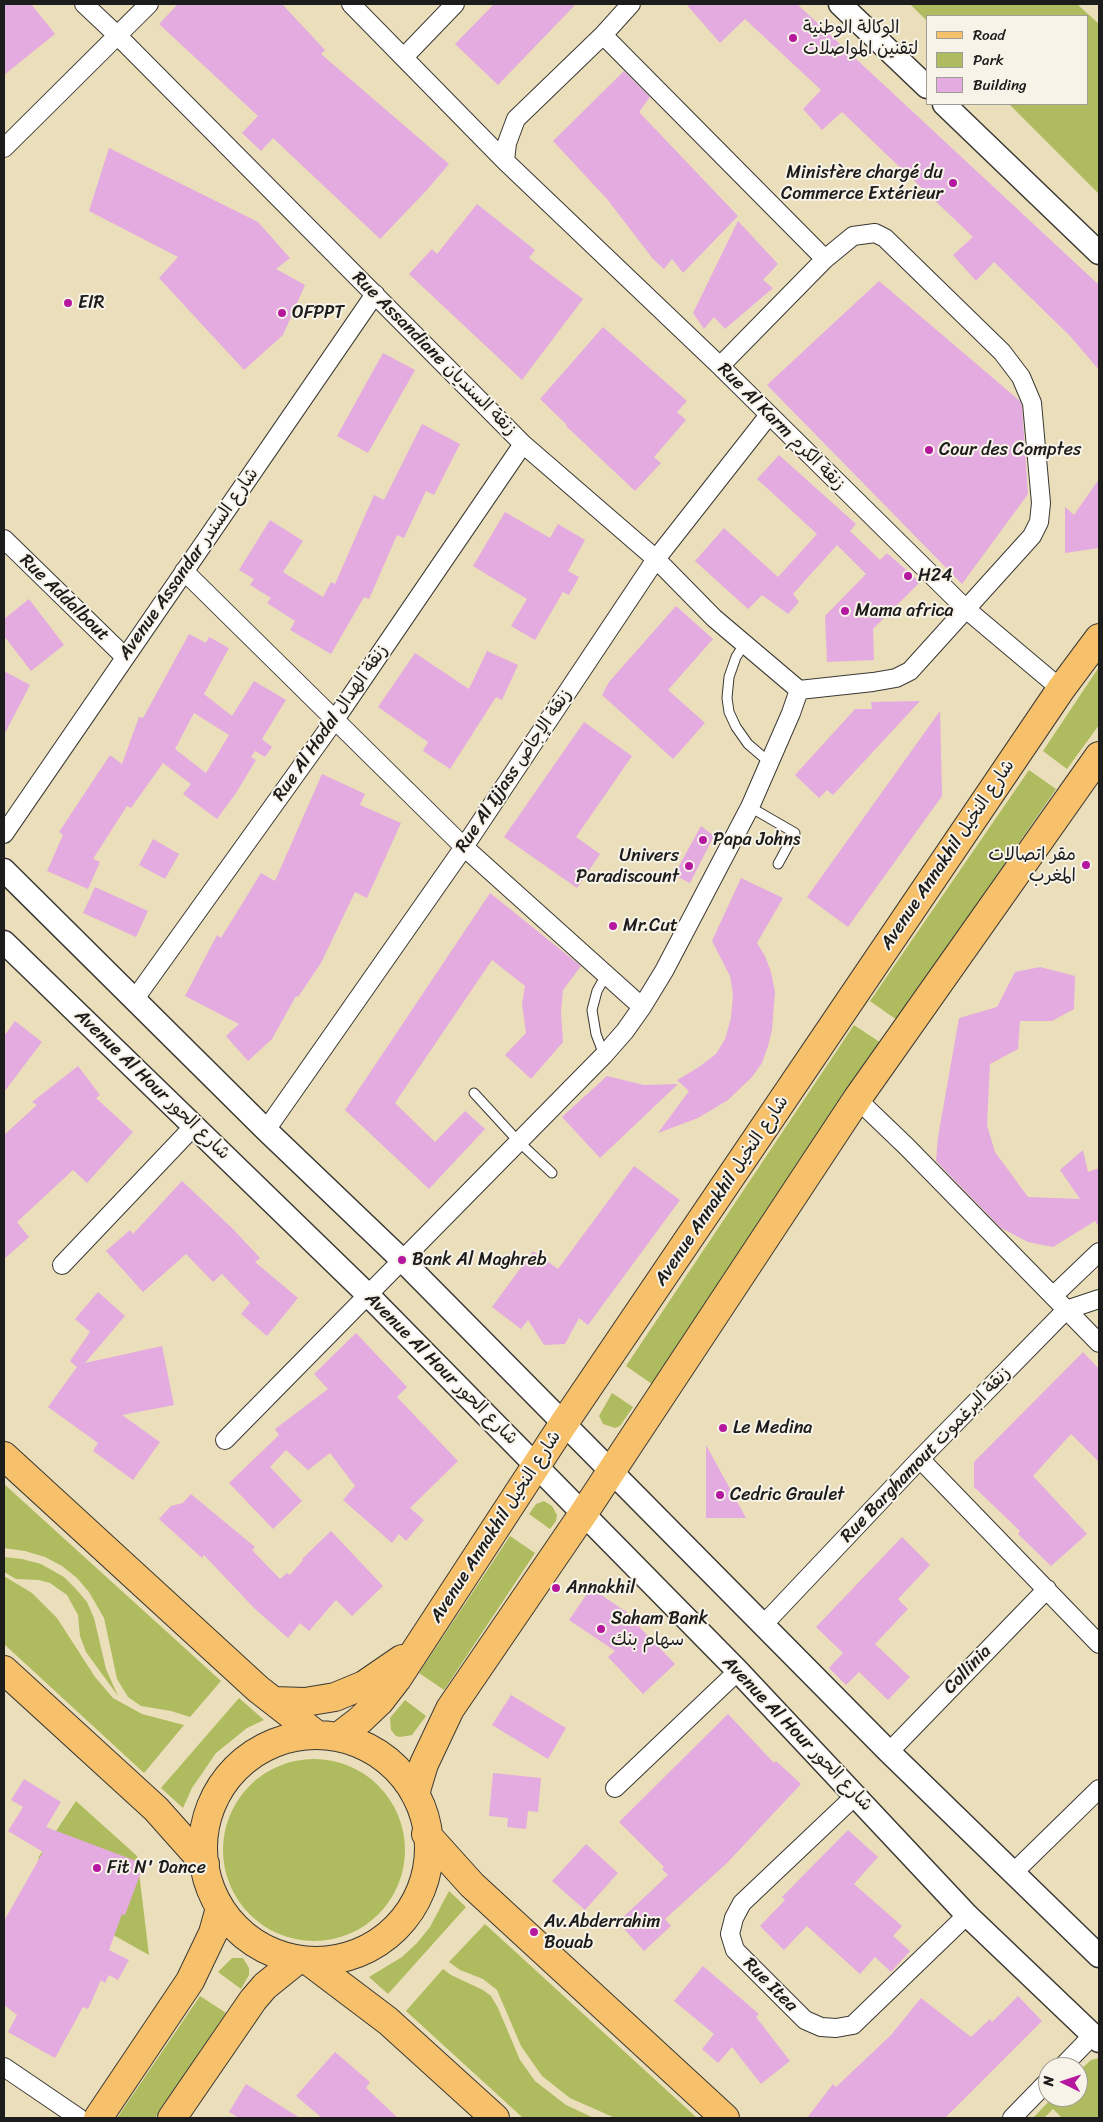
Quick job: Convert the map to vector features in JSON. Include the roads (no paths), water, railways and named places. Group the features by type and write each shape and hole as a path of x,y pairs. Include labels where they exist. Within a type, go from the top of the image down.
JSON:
{"main road":[{"name":"Avenue Annakhil شارع النخيل","path":"328,1736 360,1720 380,1701 397,1679 564,1423 1061,689 1099,638"},
{"path":"415,1794 424,1764 450,1709 583,1514 857,1100 1099,756"},
{"path":"4,1456 242,1675 274,1701 328,1736"},
{"path":"274,1701 313,1701 350,1692 378,1677 418,1648"},
{"path":"4,1670 156,1808 205,1864"},
{"path":"172,2118 253,2000 265,1986 303,1962 343,1960 374,1948 400,1927 418,1899 427,1867 426,1834 422,1813 415,1794 401,1774 383,1756 362,1744 328,1736 293,1736 270,1744 249,1756 230,1772 217,1792 208,1815 204,1839 205,1864 210,1886 220,1908 240,1932 266,1951 303,1962 346,1988 388,2021 496,2118"},
{"path":"426,1834 472,1885 725,2118"},
{"path":"98,2118 190,1981 213,1933 220,1908"}],"street":[{"name":"Rue Assandiane زنقة السنديان","path":"84,4 523,444 656,559 714,618 799,690"},
{"path":"4,148 149,4"},
{"name":"Rue Al Karm زنقة الكرم","path":"351,4 505,160 720,366 966,609 1061,689"},
{"path":"404,57 455,4"},
{"path":"505,160 507,143 516,119 603,35 631,4"},
{"path":"840,4 926,86"},
{"path":"603,35 825,259"},
{"path":"945,105 1099,253"},
{"path":"225,1440 604,1055 642,1007 664,971 750,808 799,690 896,678 910,670 1032,536 1038,522 1041,503 1032,403 1021,377 1002,352 885,238 875,233 852,236 825,259 720,366"},
{"name":"Avenue Assandar شارع السندر","path":"4,834 375,294"},
{"name":"Rue Al Ijjass زنقة الإجاص","path":"266,1130 464,847 656,559 769,415"},
{"name":"Rue Al Hodal زنقة الهدال","path":"134,1000 334,721 523,444"},
{"name":"Rue Addalbout","path":"4,539 125,658"},
{"path":"184,571 334,721 464,847 642,1007"},
{"path":"4,870 266,1130 402,1260 612,1470 763,1626 889,1752 1012,1874 1099,1956"},
{"name":"Avenue Al Hour شارع الحور","path":"4,942 195,1125 368,1295 738,1671 967,1915 1096,2038"},
{"path":"857,1100 907,1147 1099,1343"},
{"path":"62,1265 195,1125"},
{"path":"1053,1296 1099,1252"},
{"name":"Rue Barghamout زنقة البرغموت","path":"763,1626 920,1460 1066,1310 1099,1299"},
{"path":"920,1460 1099,1644"},
{"name":"Collinia","path":"889,1752 1047,1589"},
{"path":"615,1788 738,1671"},
{"path":"1012,1874 1099,1789"},
{"name":"Rue Itea","path":"856,1795 742,1903 734,1918 730,1934 735,1950 805,2020 821,2027 836,2028 853,2025 967,1915"},
{"path":"1074,2057 1096,2038"},
{"path":"4,2067 79,2118"},
{"path":"1012,2118 1038,2091"}],"lane":[{"path":"745,643 736,658 729,677 727,698 736,727 748,744 769,762"},
{"path":"750,808 795,833 778,864"},
{"path":"604,1055 596,1034 592,1010 597,991 606,975"},
{"path":"474,1093 518,1141 552,1173"}],"place":[{"name":"الوكالة الوطنية لتقنين المواصلات","path":"793,38"},
{"name":"Ministère chargé du Commerce Extérieur","path":"953,183"},
{"name":"EIR","path":"68,303"},
{"name":"OFPPT","path":"282,313"},
{"name":"Cour des Comptes","path":"929,450"},
{"name":"H24","path":"908,576"},
{"name":"Mama africa","path":"845,611"},
{"name":"Papa Johns","path":"703,840"},
{"name":"مقر اتصالات المغرب","path":"1086,865"},
{"name":"Univers Paradiscount","path":"689,866"},
{"name":"Mr.Cut","path":"613,926"},
{"name":"Bank Al Maghreb","path":"402,1260"},
{"name":"Le Medina","path":"723,1428"},
{"name":"Cedric Graulet","path":"720,1495"},
{"name":"Annakhil","path":"556,1588"},
{"name":"Saham Bank سهام بنك","path":"601,1629"},
{"name":"Fit N' Dance","path":"97,1868"},
{"name":"Av.Abderrahim Bouab","path":"534,1932"}]}
